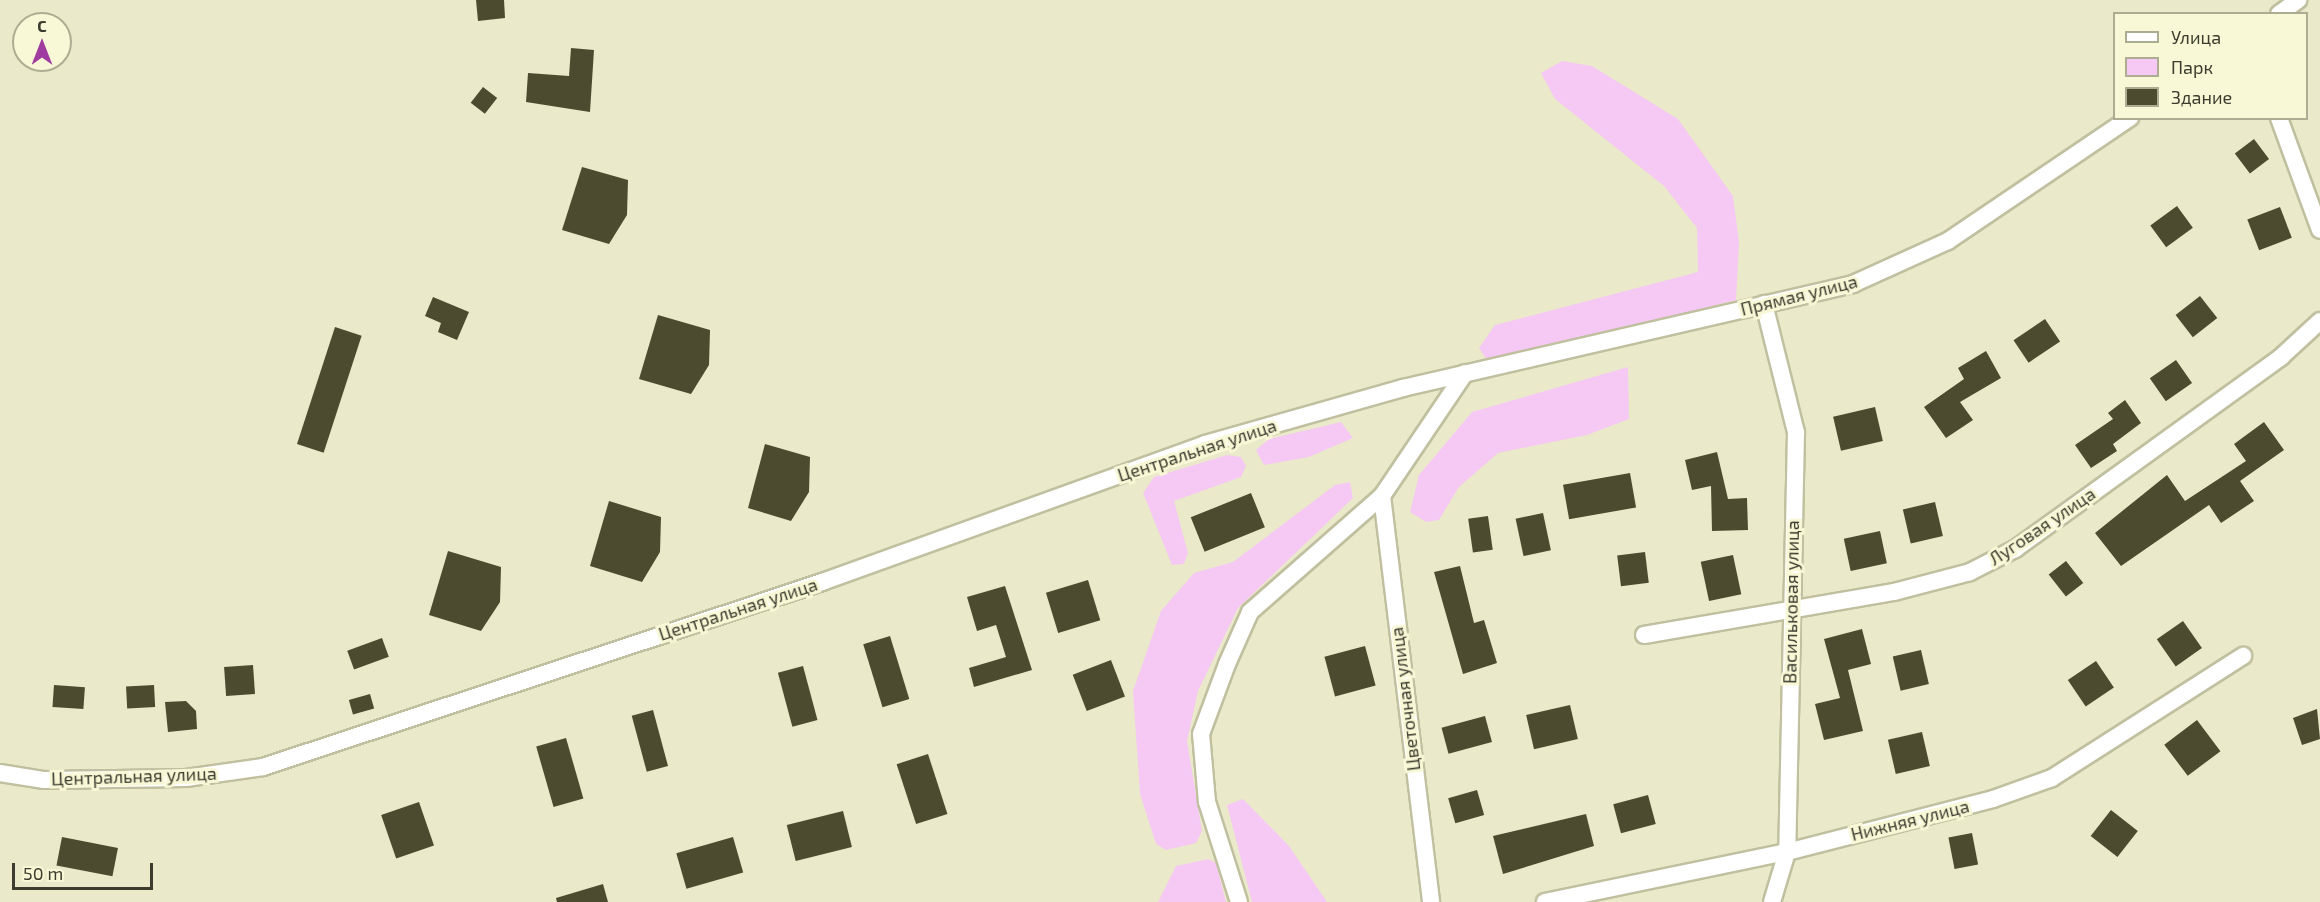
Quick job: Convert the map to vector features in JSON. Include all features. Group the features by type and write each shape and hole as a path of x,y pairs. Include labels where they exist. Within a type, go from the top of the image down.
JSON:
{"street":[{"path":"2282,12 2298,0"},
{"name":"Прямая улица","path":"1465,373 1853,284 1948,241 2127,120"},
{"path":"2280,120 2320,230"},
{"name":"Васильковая улица","path":"1764,304 1796,432 1790,610 1787,852 1772,902"},
{"name":"Луговая улица","path":"1644,635 1790,610 1970,572 2015,549 2281,357 2320,321"},
{"path":"1239,902 1207,802 1201,734 1250,612 1382,496 1465,373"},
{"name":"Центральная улица","path":"0,772 44,780 186,777 292,759 909,552 1205,444 1465,373"},
{"name":"Цветочная улица","path":"1382,496 1431,902"},
{"name":"Нижняя улица","path":"1545,902 1787,852 1994,799 2052,778 2242,656"}],"green space":[{"path":"1562,61 1592,66 1678,119 1733,196 1739,242 1736,300 1489,363 1479,348 1495,325 1698,272 1697,228 1664,186 1555,99 1541,73"},
{"path":"1628,367 1629,419 1587,435 1498,453 1459,487 1439,520 1426,522 1410,512 1419,475 1472,412"},
{"path":"1341,422 1353,438 1309,457 1264,465 1256,450 1269,439"},
{"path":"1227,455 1241,457 1246,466 1241,477 1174,501 1188,553 1184,564 1172,565 1143,493 1154,477"},
{"path":"1350,482 1353,498 1238,608 1198,691 1187,741 1202,831 1196,843 1166,850 1156,844 1140,794 1133,691 1161,611 1194,573 1233,562 1335,485"},
{"path":"1243,799 1289,846 1327,902 1252,902 1227,805"},
{"path":"1208,859 1216,863 1226,902 1158,902 1176,866"}],"building":[{"path":"476,0 504,0 505,18 478,21"},
{"path":"571,48 594,50 590,112 526,102 528,73 569,76"},
{"path":"483,87 497,98 485,114 471,103"},
{"path":"2254,139 2269,159 2250,173 2235,153"},
{"path":"582,167 628,180 627,215 609,244 562,230"},
{"path":"2177,206 2193,228 2166,247 2150,225"},
{"path":"2280,207 2292,238 2259,250 2247,220"},
{"path":"2200,296 2217,318 2193,337 2176,315"},
{"path":"433,297 469,312 457,340 438,332 441,323 425,316"},
{"path":"658,315 710,330 709,365 691,394 639,379"},
{"path":"2045,319 2060,341 2029,363 2013,340"},
{"path":"335,327 362,336 324,453 297,444"},
{"path":"1986,351 2001,378 1960,402 1973,420 1946,438 1924,407 1964,379 1958,368"},
{"path":"2176,360 2192,383 2166,401 2150,378"},
{"path":"2125,400 2141,423 2113,444 2117,451 2091,468 2075,445 2113,419 2108,413"},
{"path":"1875,407 1883,441 1841,451 1833,417"},
{"path":"2264,422 2284,450 2240,481 2254,501 2221,523 2209,505 2121,566 2095,533 2167,475 2185,501 2246,461 2234,444"},
{"path":"765,444 810,457 809,492 791,521 748,508"},
{"path":"1717,452 1728,499 1747,498 1748,530 1712,531 1711,486 1692,490 1685,460"},
{"path":"1630,473 1636,507 1569,519 1563,485"},
{"path":"1251,493 1265,527 1205,552 1191,517"},
{"path":"609,501 661,517 660,552 642,582 590,566"},
{"path":"1935,502 1943,536 1911,544 1903,509"},
{"path":"1543,513 1551,550 1524,556 1516,519"},
{"path":"1488,516 1493,550 1473,552 1468,519"},
{"path":"1880,531 1887,563 1851,571 1844,539"},
{"path":"448,551 501,567 500,602 481,631 429,615"},
{"path":"1645,552 1649,583 1621,586 1617,555"},
{"path":"1733,555 1741,594 1709,601 1701,562"},
{"path":"2066,561 2083,583 2066,597 2049,575"},
{"path":"1460,566 1474,623 1484,620 1497,663 1463,674 1434,572"},
{"path":"1088,580 1100,620 1058,633 1046,593"},
{"path":"1005,586 1032,670 974,687 969,668 1006,657 996,625 977,631 967,597"},
{"path":"2183,621 2202,648 2176,666 2157,639"},
{"path":"1862,629 1871,664 1848,670 1863,731 1824,740 1815,704 1840,698 1824,639"},
{"path":"890,636 909,699 883,707 863,644"},
{"path":"382,638 389,657 354,669 347,651"},
{"path":"1365,646 1376,686 1335,696 1324,657"},
{"path":"1921,650 1929,684 1901,691 1893,657"},
{"path":"1111,660 1125,696 1087,711 1073,675"},
{"path":"2096,661 2114,688 2086,707 2068,680"},
{"path":"253,665 255,694 226,696 224,667"},
{"path":"803,666 817,720 792,727 778,673"},
{"path":"54,685 85,687 83,709 52,707"},
{"path":"154,685 155,707 127,708 126,686"},
{"path":"370,694 374,708 353,714 349,700"},
{"path":"186,701 196,711 197,729 168,732 165,702"},
{"path":"1570,705 1578,739 1534,749 1526,715"},
{"path":"2317,709 2320,739 2302,745 2293,718"},
{"path":"653,710 668,766 647,772 632,716"},
{"path":"1485,716 1492,742 1449,754 1442,728"},
{"path":"2197,720 2220,751 2188,776 2164,745"},
{"path":"1922,732 1930,766 1896,774 1888,740"},
{"path":"566,738 583,799 554,807 536,747"},
{"path":"928,754 947,814 916,824 897,764"},
{"path":"1477,790 1484,815 1455,823 1448,798"},
{"path":"1648,795 1656,824 1621,833 1613,804"},
{"path":"419,802 434,845 396,859 381,815"},
{"path":"2111,810 2138,831 2117,857 2091,836"},
{"path":"843,811 852,847 796,861 787,825"},
{"path":"1586,814 1594,846 1503,874 1493,836"},
{"path":"1972,833 1978,864 1955,869 1948,838"},
{"path":"62,837 118,848 112,876 56,865"},
{"path":"733,837 743,873 686,889 676,853"},
{"path":"603,884 608,902 557,902 556,898"}]}
